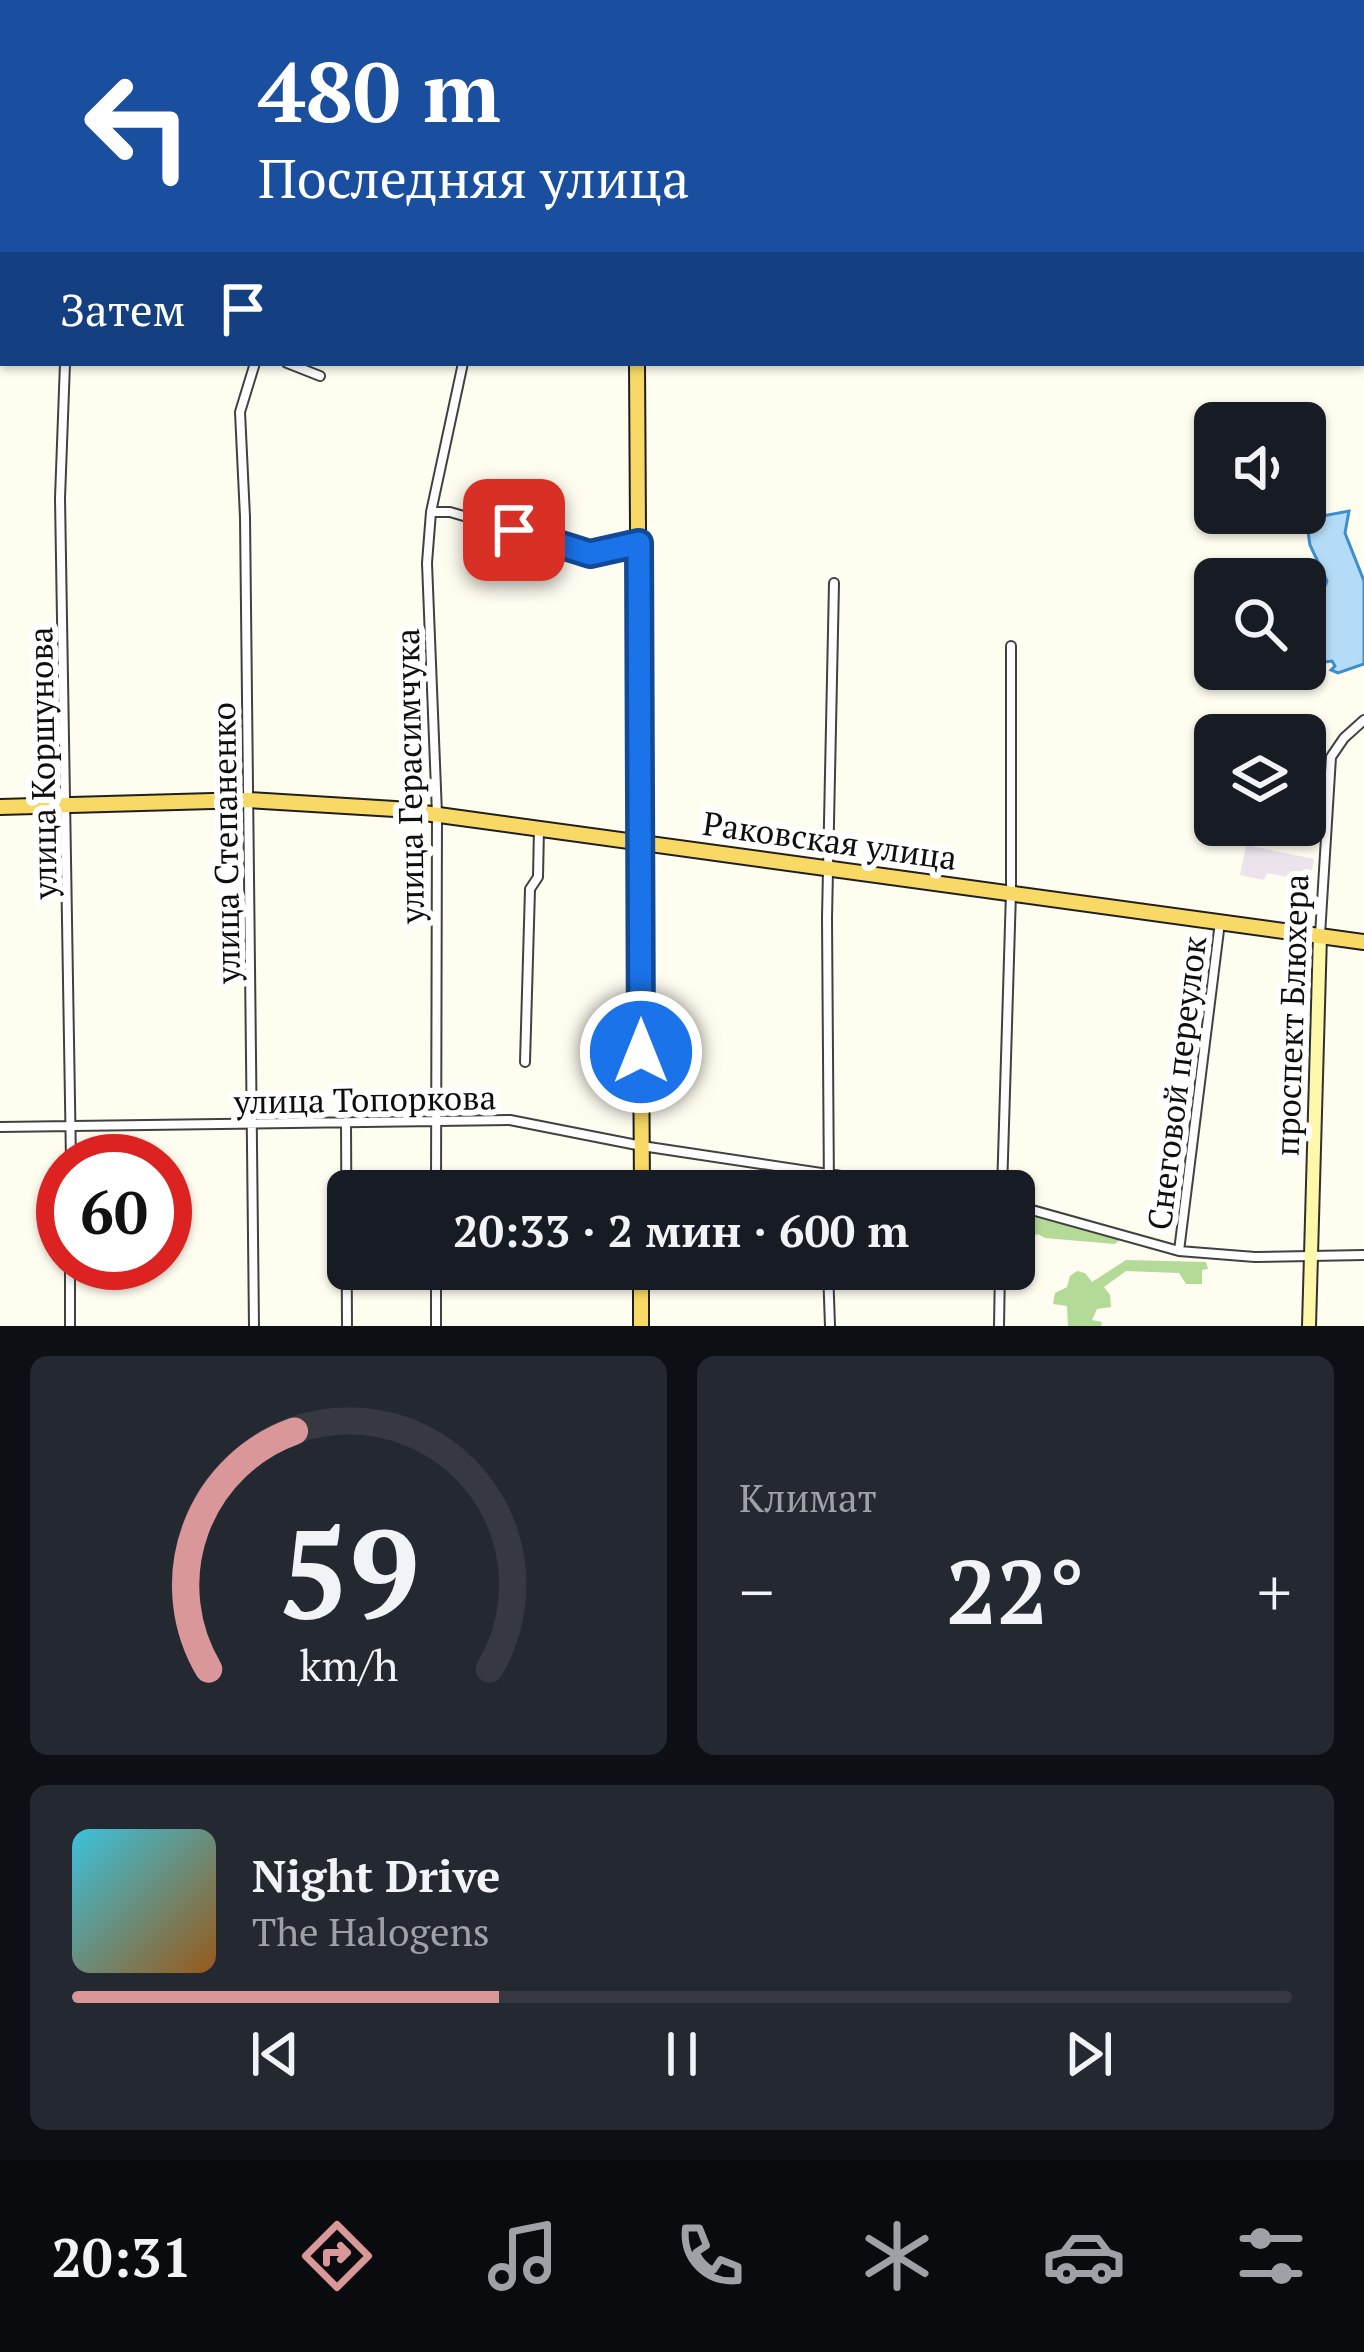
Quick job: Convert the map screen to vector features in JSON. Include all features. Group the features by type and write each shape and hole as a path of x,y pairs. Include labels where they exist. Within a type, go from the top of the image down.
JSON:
{"main road":[{"path":"637,366 642,1170"},
{"name":"Раковская улица","path":"0,807 248,800 437,814 1364,942"},
{"name":"проспект Блюхера","path":"1309,1326 1320,935"},
{"path":"641,1290 641,1326"}],"street":[{"name":"улица Коршунова","path":"64,366 60,498 72,1134"},
{"name":"улица Степаненко","path":"253,366 240,412 254,1326"},
{"path":"295,366 320,376"},
{"name":"улица Герасимчука","path":"436,1170 437,814 427,563 431,512 464,366"},
{"path":"431,512 450,512 590,554 639,543"},
{"path":"829,1170 834,583"},
{"path":"1003,1170 1011,892 1011,646"},
{"name":"проспект Блюхера","path":"1320,935 1331,757 1364,720"},
{"path":"525,1062 530,889 538,877 539,828"},
{"name":"Снеговой переулок","path":"1179,1252 1221,920"},
{"name":"улица Топоркова","path":"0,1127 510,1120 792,1170"},
{"path":"346,1122 347,1326"},
{"path":"1035,1210 1179,1252 1364,1255"},
{"path":"70,1290 70,1326"},
{"path":"436,1290 436,1326"},
{"path":"829,1290 830,1326"},
{"path":"999,1326 1000,1290"}],"shaded area":[{"path":"1246,846 1314,859 1310,881 1267,873 1264,880 1240,875"}],"green space":[{"path":"1035,1216 1121,1239 1115,1244 1038,1234"},
{"path":"1126,1260 1206,1262 1208,1269 1202,1270 1202,1284 1186,1284 1179,1273 1126,1271 1104,1287 1111,1307 1097,1309 1092,1320 1102,1322 1101,1326 1068,1326 1067,1306 1053,1304 1055,1293 1067,1287 1077,1271 1092,1282"}],"water":[{"path":"1349,511 1345,533 1364,581 1364,664 1338,673 1331,670 1332,661 1326,662 1326,558 1316,558 1308,534 1326,534 1326,515"}],"route":[{"path":"514,530 590,554 639,543 641,1052"}]}
